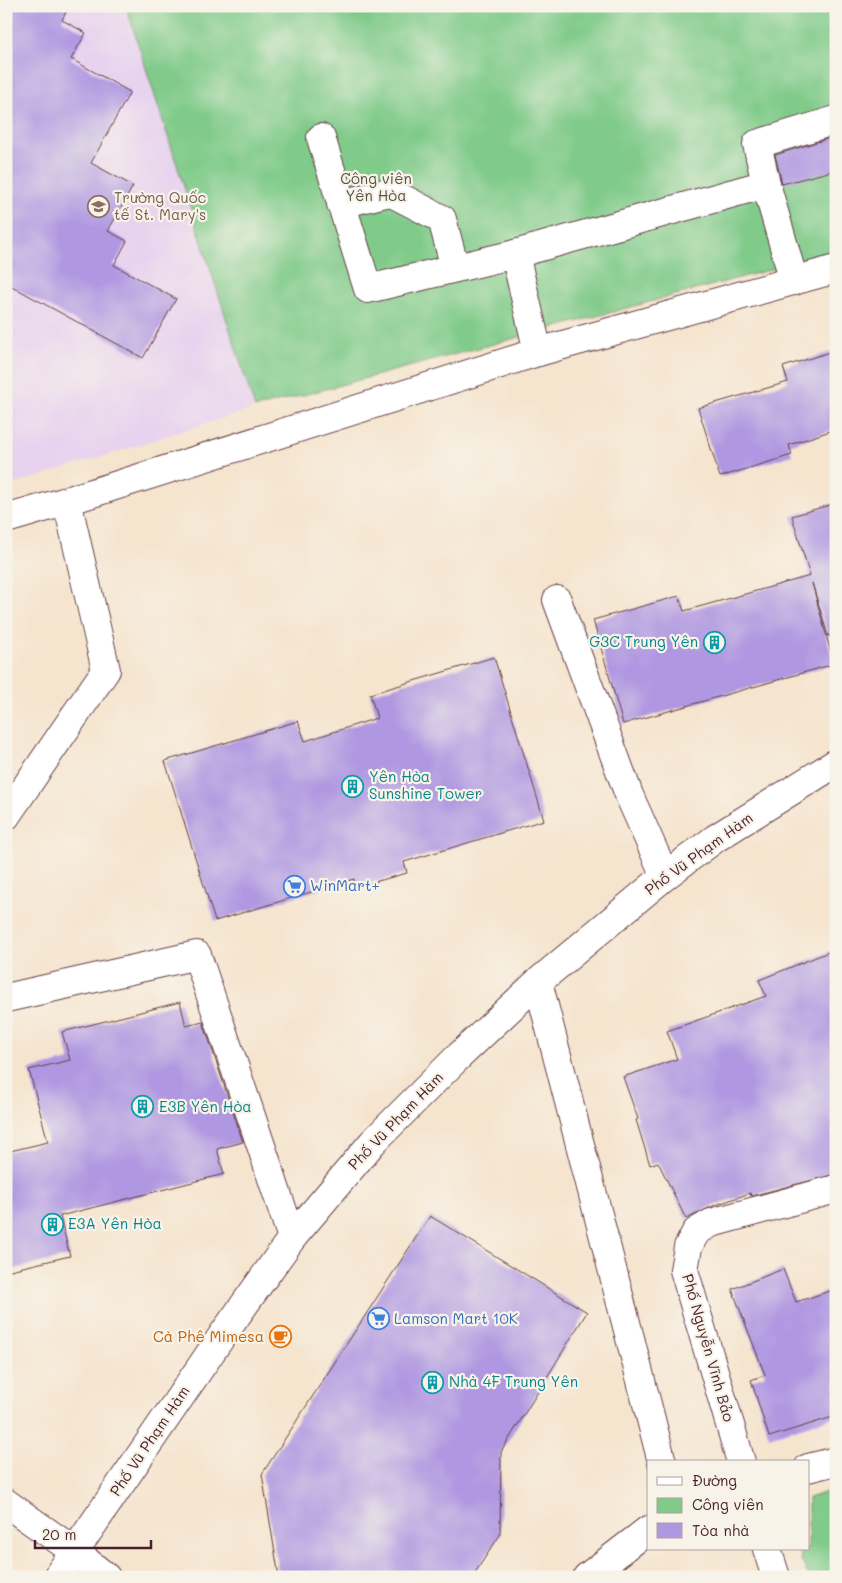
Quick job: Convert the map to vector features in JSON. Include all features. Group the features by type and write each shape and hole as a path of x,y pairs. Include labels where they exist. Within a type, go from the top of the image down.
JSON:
{"street":[{"path":"794,281 766,184 757,144 836,120"},
{"path":"321,138 368,289 515,254 766,184"},
{"path":"341,204 390,192 442,219 455,268"},
{"path":"515,254 538,352"},
{"path":"6,519 67,502 538,352 836,269"},
{"path":"6,816 106,670 67,502"},
{"path":"557,600 628,794 665,876"},
{"name":"Phố Vũ Phạm Hàm","path":"57,1577 224,1333 292,1238 373,1142 456,1059 538,982 665,876 716,838 836,763"},
{"path":"6,998 197,955 292,1238"},
{"path":"538,982 661,1460"},
{"name":"Phố Nguyễn Vĩnh Bảo","path":"740,1460 684,1270 688,1247 696,1232 712,1223 836,1189"},
{"path":"810,1468 836,1461"},
{"path":"6,1503 74,1551 106,1577"},
{"path":"587,1577 647,1531"},
{"path":"767,1550 776,1577"}],"shaded area":[{"name":"Trường Quốc tế St. Mary's","path":"6,6 126,6 255,408 6,487"}],"green space":[{"name":"Công viên Yên Hòa","path":"126,6 836,6 836,252 255,408"},
{"path":"836,1489 836,1577 809,1577 801,1560 800,1550 810,1550 810,1497"}],"building":[{"path":"6,6 69,6 62,20 86,33 71,59 130,92 91,163 133,186 108,231 127,241 114,265 176,299 143,358 6,283"},
{"path":"836,136 836,170 782,184 775,155"},
{"path":"836,350 836,429 789,445 792,455 720,477 698,408 788,382 783,367"},
{"name":"G3C Trung Yên","path":"836,503 836,635 828,636 812,583 834,664 623,724 593,620 679,596 684,611 810,576 792,516"},
{"name":"Yên Hòa Sunshine Tower","path":"494,657 544,820 404,862 407,873 356,887 354,879 215,921 165,761 298,721 305,741 377,718 370,694"},
{"path":"836,949 836,1174 751,1196 750,1193 713,1206 686,1219 658,1162 650,1165 636,1120 638,1119 623,1077 677,1059 667,1031 766,996 759,980"},
{"name":"E3B Yên Hòa","path":"180,1002 186,1026 203,1022 243,1142 217,1149 224,1174 60,1216 70,1256 6,1271 6,1152 48,1142 29,1070 70,1060 62,1032"},
{"name":"Nhà 4F Trung Yên","path":"430,1216 587,1312 501,1452 500,1535 472,1577 279,1577 262,1474"},
{"path":"783,1269 796,1302 836,1289 836,1416 769,1437 751,1380 765,1375 732,1289"}],"place":[{"name":"Trường Quốc tế St. Mary's","path":"98,207"},
{"name":"G3C Trung Yên","path":"714,642"},
{"name":"Yên Hòa Sunshine Tower","path":"353,786"},
{"name":"WinMart+","path":"294,886"},
{"name":"E3B Yên Hòa","path":"143,1107"},
{"name":"E3A Yên Hòa","path":"52,1224"},
{"name":"Lamson Mart 10K","path":"378,1319"},
{"name":"Cà Phê Mimesa","path":"280,1337"},
{"name":"Nhà 4F Trung Yên","path":"433,1382"}]}
